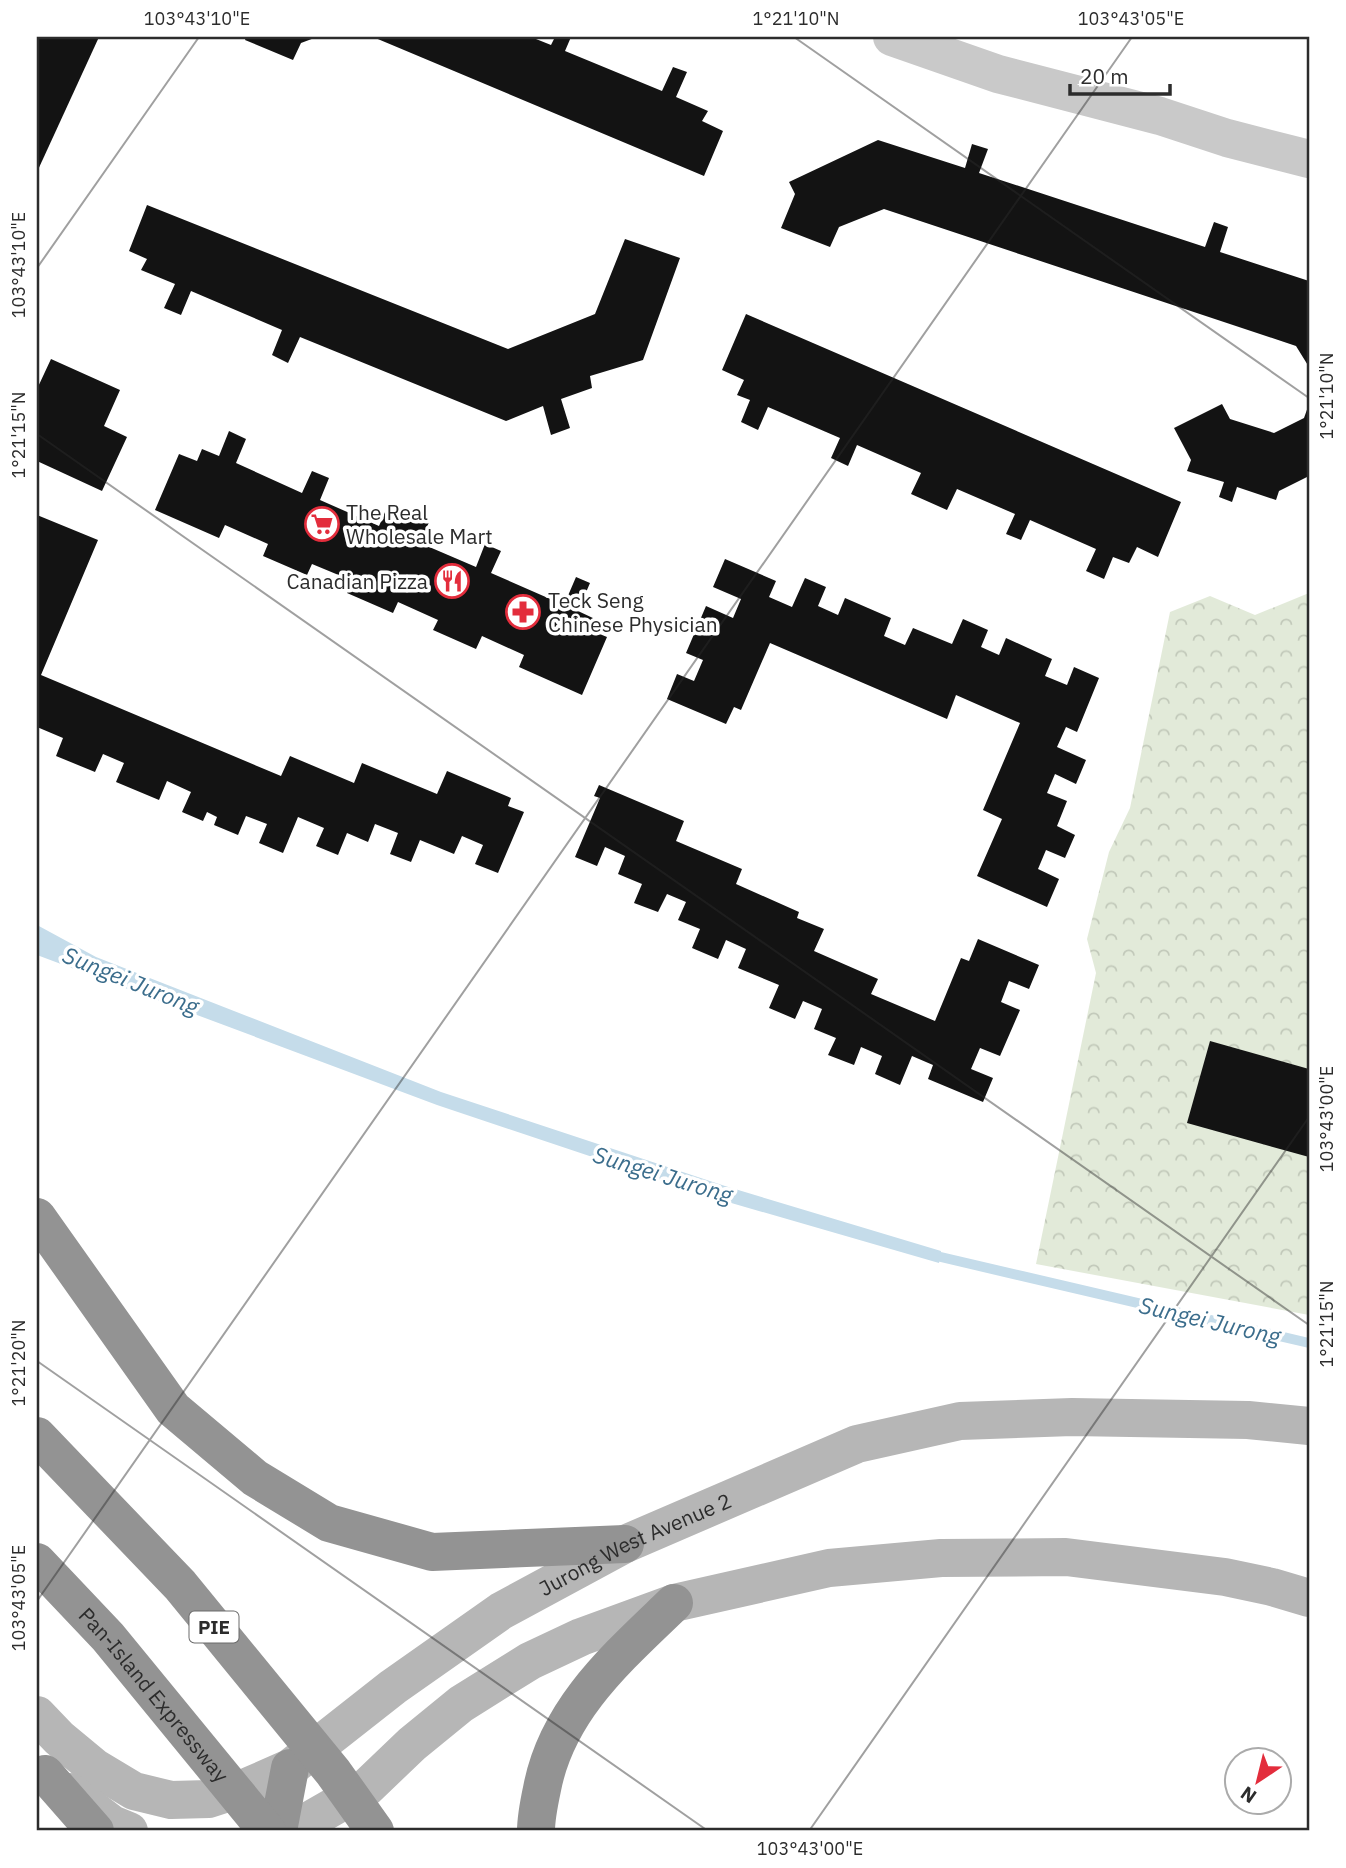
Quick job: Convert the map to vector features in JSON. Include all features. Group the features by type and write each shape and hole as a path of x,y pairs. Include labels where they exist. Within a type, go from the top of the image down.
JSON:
{"highway":[{"path":"37,1217 173,1409 255,1478 328,1523 432,1552 625,1544"},
{"name":"PIE","path":"37,1436 180,1585 333,1772 376,1831"},
{"name":"Pan-Island Expressway","path":"37,1562 108,1637 267,1831"},
{"path":"536,1831 545,1769 572,1711 604,1670 674,1604"},
{"path":"278,1831 290,1768"},
{"path":"41,1770 95,1831"}],"main road":[{"name":"Jurong West Avenue 2","path":"37,1715 59,1738 94,1767 134,1791 171,1800 209,1799 249,1786 290,1768 393,1687 500,1611 625,1544 857,1444 960,1421 1072,1417 1248,1420 1309,1426"},
{"path":"291,1831 366,1788 412,1744 461,1704 530,1661 581,1637 674,1604 829,1568 940,1559 1066,1557 1224,1577 1309,1598"},
{"path":"41,1770 112,1824 129,1831"}],"street":[{"path":"892,37 998,74 1160,116 1227,138 1309,159"}],"green space":[{"path":"1309,593 1309,1315 1036,1264 1096,973 1087,939 1109,852 1130,808 1170,612 1210,596 1255,615"}],"water":[{"name":"Sungei Jurong","path":"37,925 96,957 441,1092 725,1186 941,1251 939,1263 721,1200 437,1105 37,955"}],"building":[{"path":"37,37 99,37 37,172"},
{"path":"246,37 317,37 301,43 293,60 245,40"},
{"path":"373,37 531,37 551,45 555,37 571,37 565,51 662,91 673,67 687,72 676,97 708,111 702,121 723,131 704,176"},
{"path":"878,140 965,168 972,144 988,149 979,173 1205,247 1214,222 1228,227 1220,252 1309,281 1309,367 1296,346 884,209 839,227 830,247 781,228 795,194 789,182"},
{"path":"147,205 508,349 595,314 625,239 680,258 643,360 590,376 592,388 561,399 570,428 551,435 543,406 506,421 300,337 288,363 272,355 282,330 191,291 181,315 164,308 175,284 141,270 147,259 129,251"},
{"path":"746,314 1181,502 1158,557 1137,547 1129,563 1113,557 1104,579 1086,571 1096,549 1030,520 1021,540 1006,534 1015,514 957,489 947,510 911,494 921,473 857,445 848,466 831,458 840,438 768,407 758,430 741,422 750,400 737,395 744,380 722,370"},
{"path":"51,359 120,390 104,426 127,437 102,491 37,461 37,389"},
{"path":"1222,404 1230,419 1274,433 1304,418 1309,404 1309,476 1279,491 1276,500 1237,487 1232,502 1219,497 1224,482 1187,471 1191,460 1174,428"},
{"path":"229,431 246,439 236,463 302,493 312,471 329,478 320,500 379,526 389,503 430,520 420,543 476,567 485,544 501,551 491,573 564,605 576,577 590,583 578,611 595,619 590,630 607,637 582,695 519,667 524,655 482,636 476,649 433,630 438,620 398,602 393,613 347,593 353,581 312,564 307,575 263,556 268,544 225,525 219,538 155,510 179,454 197,461 202,449 219,456"},
{"path":"37,515 98,540 41,675 281,776 290,756 354,783 362,763 437,794 447,771 511,798 508,806 524,812 498,873 475,864 483,845 462,836 454,854 420,840 411,862 390,854 398,833 375,824 368,842 347,833 338,855 316,846 324,828 298,817 283,853 259,843 267,824 246,816 238,835 214,825 217,817 207,812 203,821 182,812 191,792 167,781 159,800 116,782 124,763 103,754 95,772 56,756 63,738 37,727"},
{"path":"725,559 776,581 769,597 792,607 805,578 826,587 818,606 838,615 845,598 891,618 884,636 905,645 913,628 952,644 963,619 988,630 981,647 999,655 1006,638 1052,659 1045,676 1067,685 1074,667 1099,678 1077,732 1066,727 1057,747 1086,760 1076,784 1055,774 1047,793 1067,801 1057,826 1075,835 1065,858 1046,850 1038,869 1059,879 1047,907 977,876 1002,819 983,810 1020,723 956,695 947,719 770,643 741,710 734,707 726,724 667,699 677,674 694,681 703,660 686,653 706,606 733,618 741,599 713,587"},
{"path":"599,785 684,821 676,841 742,869 736,884 799,912 797,918 824,929 814,951 878,979 871,994 935,1021 961,958 969,961 978,939 1039,965 1029,989 1009,981 1001,1002 1020,1010 1000,1056 980,1048 971,1069 993,1078 983,1102 928,1079 933,1065 912,1056 900,1085 875,1074 882,1056 861,1047 854,1065 828,1055 836,1038 814,1029 822,1009 803,1001 795,1019 769,1008 779,985 738,968 746,949 726,940 718,959 692,948 700,929 678,920 686,902 667,894 658,912 634,903 642,884 618,874 625,856 605,847 597,866 575,857 600,798 594,796"},
{"path":"1210,1041 1309,1069 1309,1157 1187,1123"}],"waterway":[{"name":"Sungei Jurong","path":"928,1254 1309,1343"}],"place":[{"name":"The Real Wholesale Mart","path":"322,524"},
{"name":"Canadian Pizza","path":"452,581"},
{"name":"Teck Seng Chinese Physician","path":"523,612"}]}
